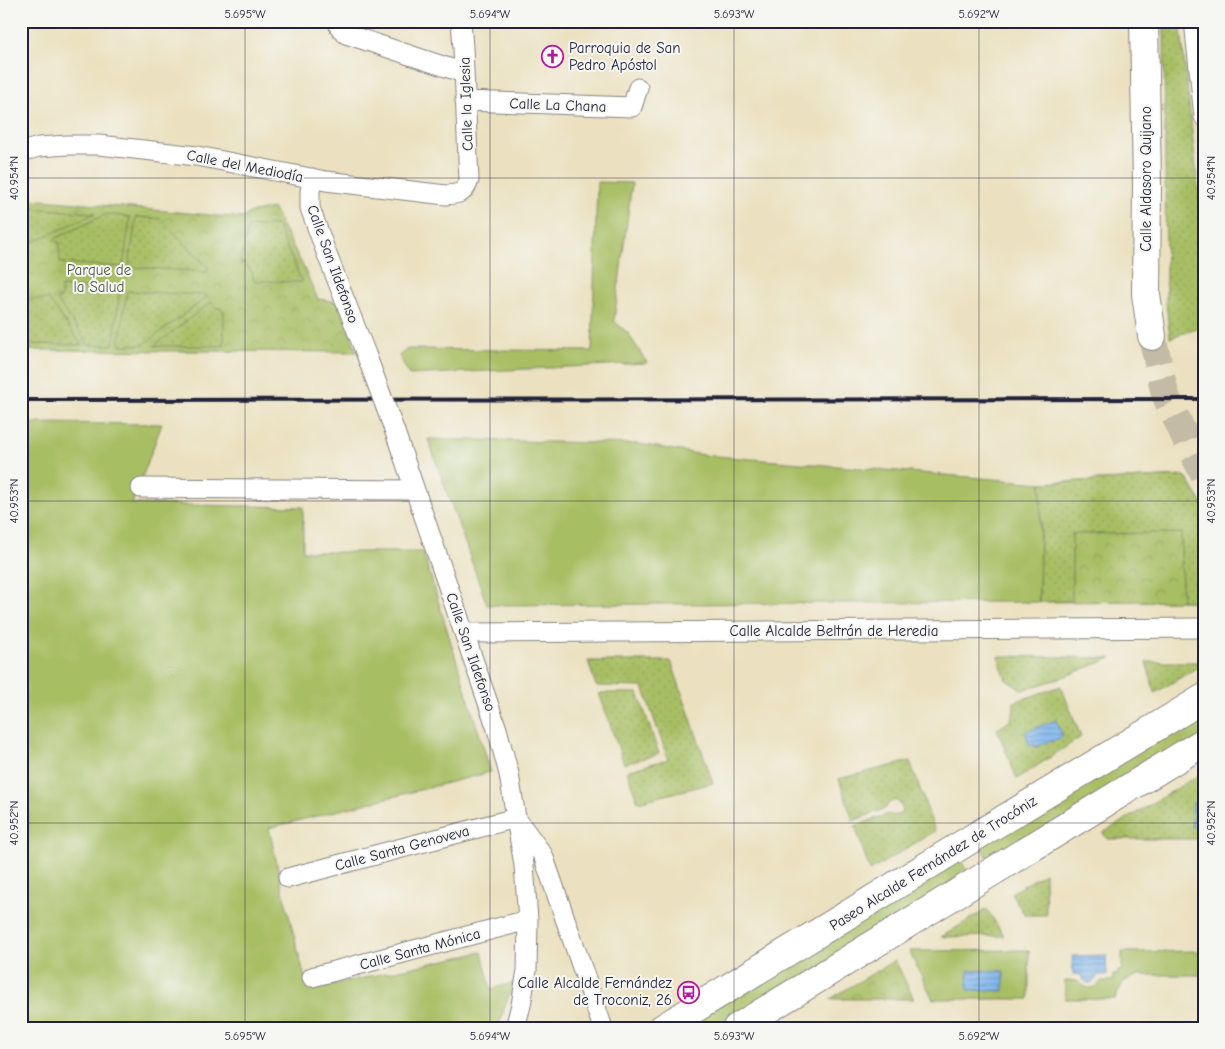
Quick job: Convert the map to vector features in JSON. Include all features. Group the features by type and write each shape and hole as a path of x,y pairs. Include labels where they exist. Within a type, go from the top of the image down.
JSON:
{"main road":[{"name":"Calle Aldasoro Quijano","path":"1144,21 1147,184 1146,294 1152,336"},
{"name":"Paseo Alcalde Fernández de Trocóniz","path":"664,1028 1204,698"},
{"path":"737,1028 1204,742"}],"street":[{"name":"Calle la Iglesia","path":"461,21 469,171 467,188"},
{"path":"1194,21 1204,117"},
{"path":"339,23 346,34 464,73"},
{"name":"Calle La Chana","path":"465,101 632,107 638,88"},
{"name":"Calle del Mediodía","path":"21,152 39,147 99,145 198,156 312,178 446,195 456,195 467,188"},
{"name":"Calle San Ildefonso","path":"312,178 310,208 395,432 465,633 497,729 509,774 524,865 528,920 527,970 522,1005 515,1028"},
{"path":"141,488 415,490"},
{"name":"Calle Alcalde Beltrán de Heredia","path":"465,633 1204,628"},
{"name":"Calle San Ildefonso","path":"516,818 543,855 603,1028"},
{"name":"Calle Santa Genoveva","path":"288,878 516,818"},
{"name":"Calle Santa Mónica","path":"312,977 528,920"}],"green space":[{"path":"1164,21 1180,21 1204,242 1204,325 1170,338 1166,302"},
{"path":"597,182 632,183 614,321 628,333 647,363 409,375 399,356 407,349 592,351"},
{"name":"Parque de la Salud","path":"32,191 32,199 243,218 249,213 273,208 318,299 338,302 357,352 21,350 21,192"},
{"path":"21,207 95,213 36,241 21,242"},
{"path":"107,214 130,217 123,267 60,263 59,242 54,241 54,239"},
{"path":"136,217 161,219 210,269 207,272 129,267"},
{"path":"277,225 302,282 254,281 250,269 240,263 248,227"},
{"path":"61,287 120,290 113,345 89,345 56,299 61,299"},
{"path":"127,291 206,295 207,297 143,345 119,345"},
{"path":"48,299 82,345 21,344 21,300"},
{"path":"211,302 215,307 224,310 224,346 154,346"},
{"path":"21,423 162,424 132,504 303,507 303,551 423,552 491,772 269,828 308,990 482,952 491,989 513,983 498,1028 21,1028"},
{"path":"428,439 640,444 704,455 1041,483 1039,602 487,605"},
{"path":"1185,476 1204,506 1204,601 1039,602 1041,483"},
{"path":"1185,476 1204,506 1204,601 1182,601 1181,533 1072,534 1072,601 1039,602 1041,483"},
{"path":"998,656 1112,658 1058,679 1022,690 1006,680"},
{"path":"588,661 671,661 713,783 638,802 627,771 668,759 643,687 596,686"},
{"path":"1146,662 1198,662 1199,665 1155,693"},
{"path":"1061,686 1081,737 1017,779 997,729 1011,719 1014,702"},
{"path":"599,693 638,693 659,754 624,764"},
{"path":"1204,706 1204,735 992,864 978,843"},
{"path":"910,761 935,831 870,871 855,826 888,814 898,814 902,811 901,806 897,801 893,801 886,808 853,821 839,779"},
{"path":"1204,772 1204,803 1193,803 1192,826 1204,827 1204,839 1107,839 1103,833"},
{"path":"958,856 971,877 725,1028 710,1028 692,1018"},
{"path":"1045,873 1046,915 1025,915 1011,893"},
{"path":"987,909 1004,936 941,937"},
{"path":"1029,950 1029,999 933,999 909,951"},
{"path":"1204,951 1204,975 1138,975 1123,982 1115,999 1065,999 1065,981 1077,981 1083,986 1093,988 1101,981 1113,981 1113,975 1117,975 1118,971 1122,970 1122,952"},
{"path":"895,960 914,999 830,999"}],"water":[{"path":"1056,720 1063,737 1035,747 1034,745 1030,746 1025,732"},
{"path":"1193,803 1204,803 1204,827 1192,827"},
{"path":"1106,955 1107,975 1097,975 1095,980 1089,983 1085,981 1082,975 1073,974 1072,956"},
{"path":"968,970 1004,971 1004,991 968,990"}],"tunnel":[{"path":"1152,336 1165,394 1204,473"}],"railway":[{"path":"21,400 1204,399"}],"place":[{"name":"Parroquia de San Pedro Apóstol","path":"553,57"},
{"name":"Calle Alcalde Fernández de Troconiz, 26","path":"688,992"}]}
